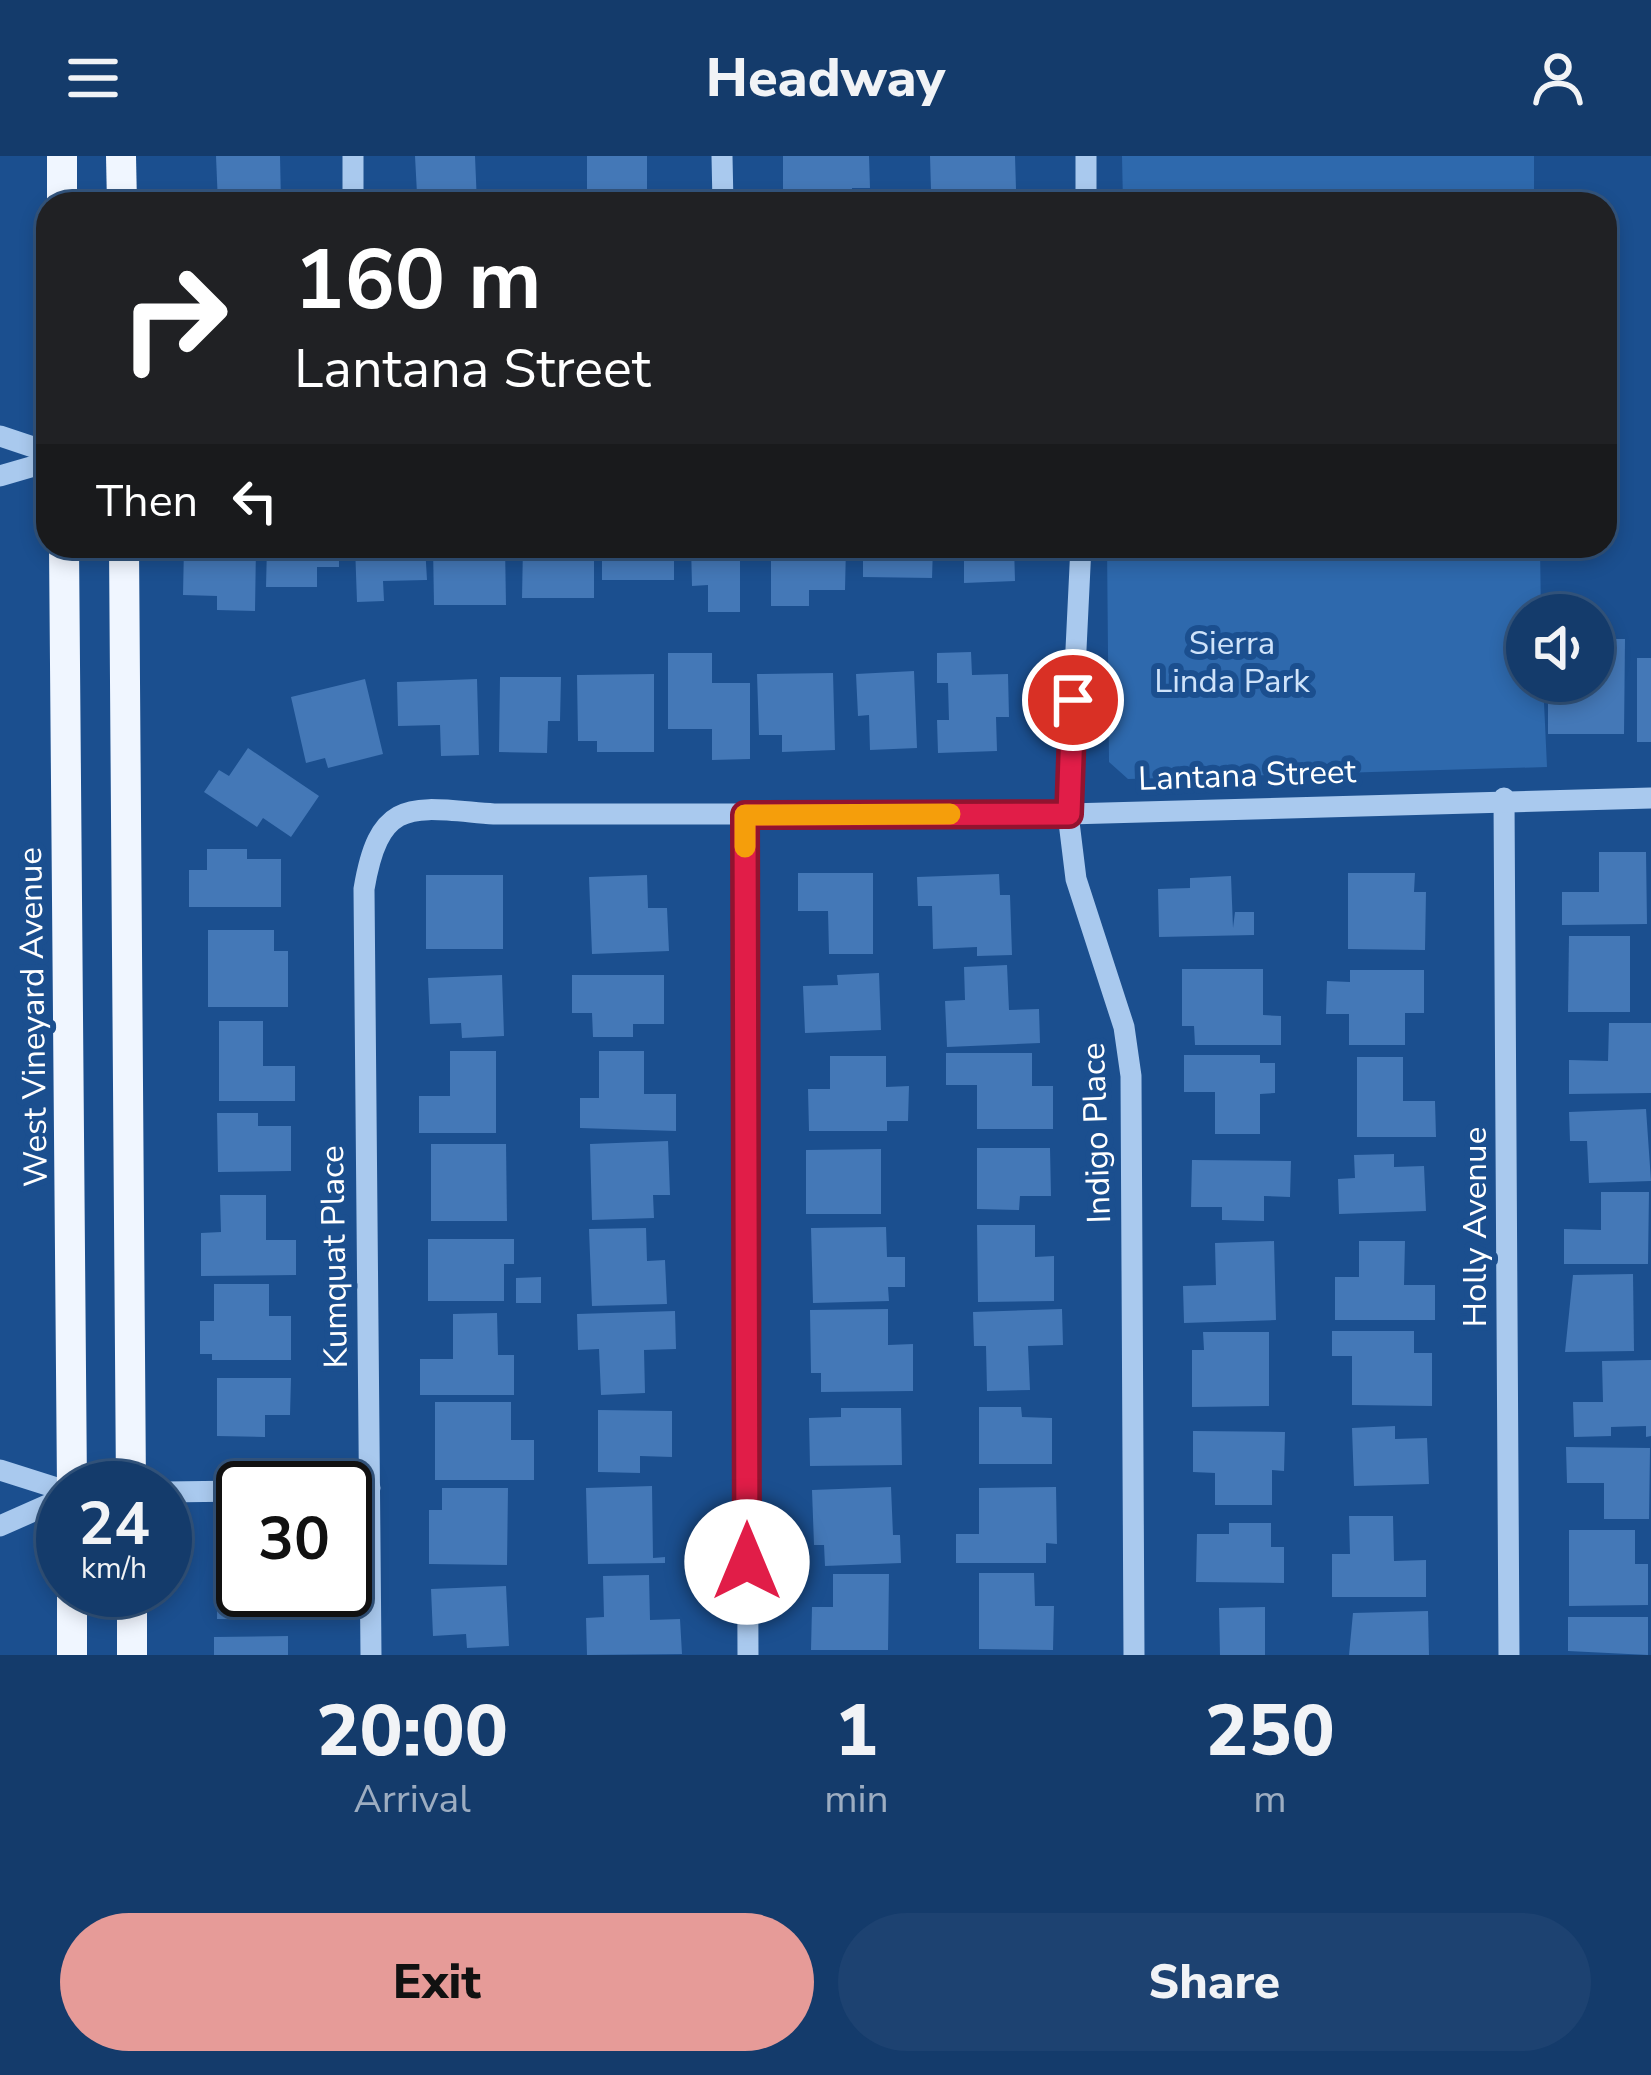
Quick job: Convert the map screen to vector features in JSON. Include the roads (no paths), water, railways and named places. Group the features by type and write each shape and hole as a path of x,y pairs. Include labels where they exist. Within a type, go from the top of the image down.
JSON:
{"main road":[{"path":"62,156 62,192"},
{"path":"122,156 122,192"},
{"name":"West Vineyard Avenue","path":"64,558 72,1461"},
{"path":"124,558 131,1461"},
{"path":"72,1617 72,1655"},
{"path":"132,1617 132,1655"}],"street":[{"path":"352,156 353,192"},
{"path":"722,156 723,192"},
{"path":"1086,156 1086,192"},
{"path":"0,436 36,448"},
{"path":"0,476 36,466"},
{"name":"Indigo Place","path":"1080,558 1069,814 1076,879 1124,1027 1131,1076 1134,1655"},
{"name":"Lantana Street","path":"369,859 385,823 408,809 425,807 494,814 1069,814 1651,797"},
{"name":"Holly Avenue","path":"1504,798 1509,1655"},
{"path":"745,815 748,1655"},
{"name":"Kumquat Place","path":"369,859 362,997 370,1461"},
{"path":"0,1470 36,1484"},
{"path":"0,1526 36,1508"},
{"name":"Kumquat Place","path":"371,1617 371,1655"}],"park label":[{"name":"Sierra Linda Park","path":"1232,661"}]}
